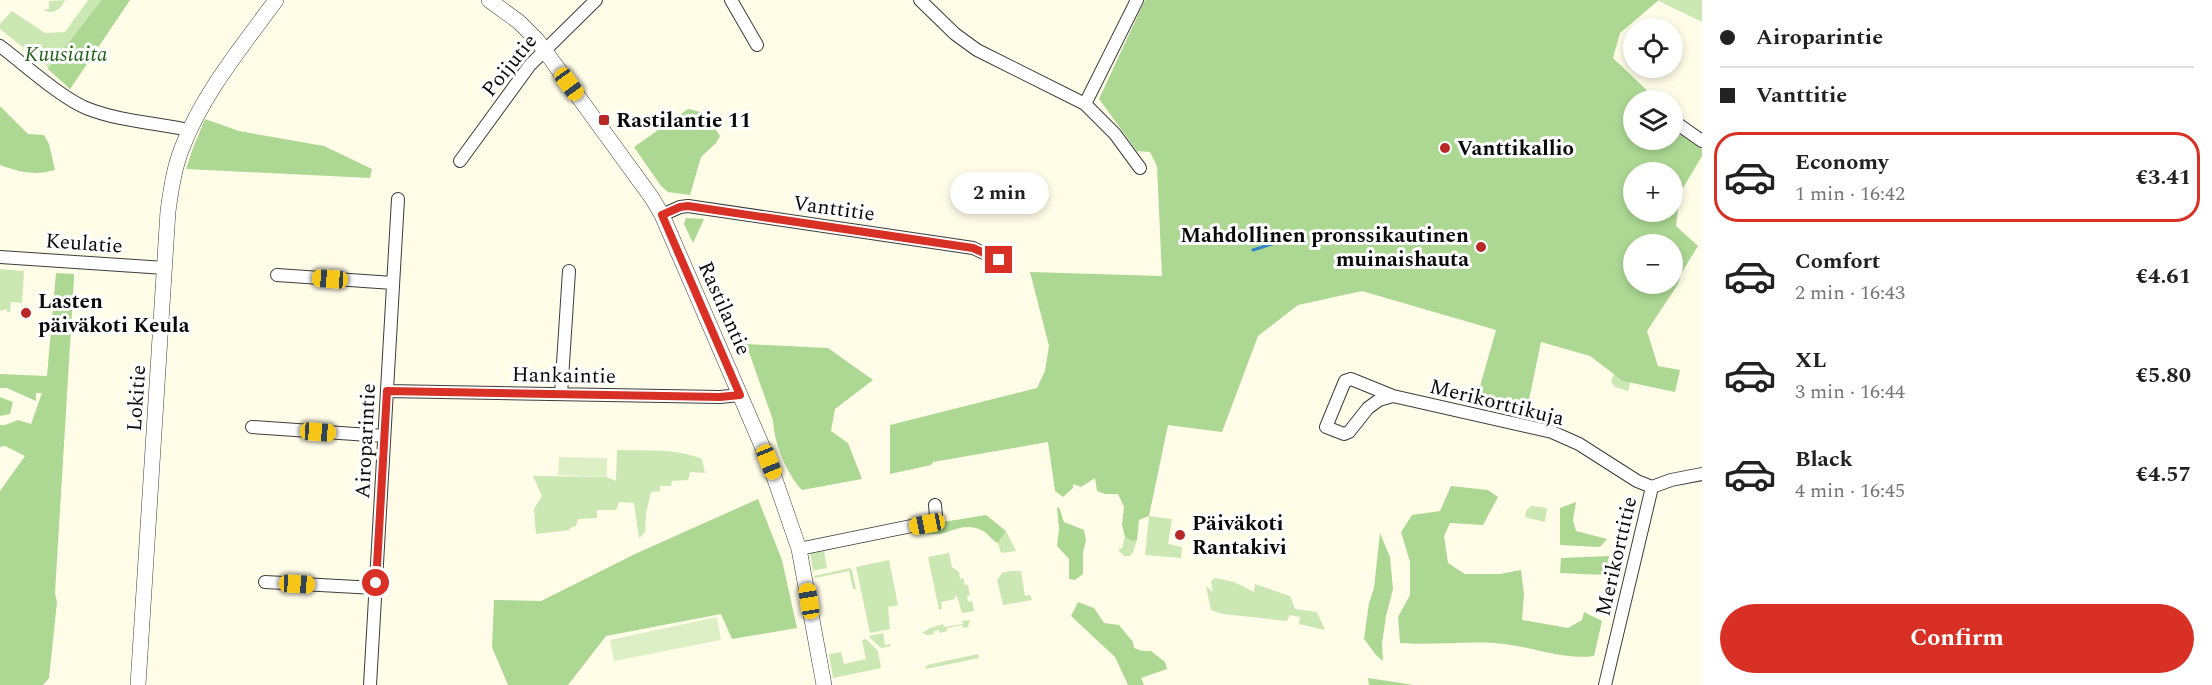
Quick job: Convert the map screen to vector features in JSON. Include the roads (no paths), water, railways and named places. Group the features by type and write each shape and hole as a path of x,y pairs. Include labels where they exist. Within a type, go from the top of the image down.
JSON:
{"street":[{"name":"Lokitie","path":"138,685 165,268 171,194 177,162 189,130 218,80 276,0"},
{"name":"Rastilantie","path":"489,0 519,22 544,50 662,215 776,478 799,549 824,685"},
{"name":"Poijutie","path":"460,161 518,81 544,50 596,0"},
{"path":"731,0 757,45"},
{"path":"920,0 955,34 977,50 1085,104 1115,134 1140,168"},
{"path":"1085,104 1137,0"},
{"path":"0,46 68,97 87,108 108,115 189,130"},
{"path":"1683,128 1702,141"},
{"name":"Airoparintie","path":"370,685 398,199"},
{"name":"Vanttitie","path":"662,215 688,206 973,248 999,260"},
{"name":"Keulatie","path":"0,257 165,268"},
{"path":"561,394 569,271"},
{"path":"278,275 393,283"},
{"name":"Merikorttikuja","path":"1393,396 1379,400 1368,408 1349,432 1344,434 1326,427 1347,379 1393,396 1552,432 1579,444 1637,481 1652,487"},
{"name":"Hankaintie","path":"387,391 720,397 740,395"},
{"path":"252,427 384,436"},
{"name":"Merikorttitie","path":"1605,685 1652,487 1671,480 1702,474"},
{"path":"799,549 927,524 936,516 935,505"},
{"path":"265,582 375,588"}],"waterway":[{"path":"1253,250 1272,244"}],"place":[{"name":"Rastilantie 11","path":"604,120"},
{"name":"Vanttikallio","path":"1445,148"},
{"name":"Mahdollinen pronssikautinen muinaishauta","path":"1481,247"},
{"name":"Lasten päiväkoti Keula","path":"26,313"},
{"name":"Päiväkoti Rantakivi","path":"1180,535"}],"park label":[{"name":"Kuusiaita","path":"66,54"}]}
